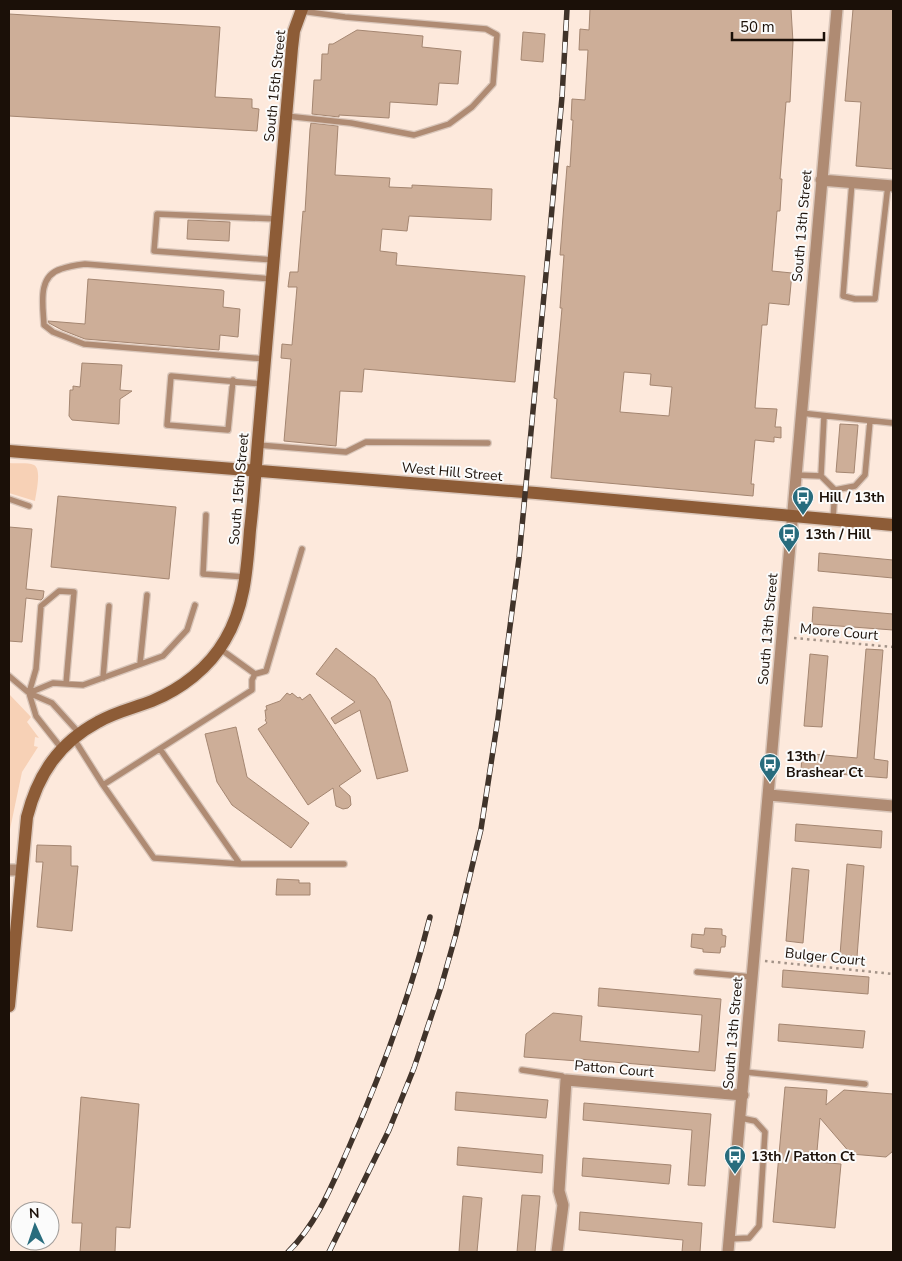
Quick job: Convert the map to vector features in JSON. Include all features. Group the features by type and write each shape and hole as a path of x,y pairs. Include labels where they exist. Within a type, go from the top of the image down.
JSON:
{"street":[{"name":"South 13th Street","path":"728,1252 837,9"},
{"name":"South 15th Street","path":"9,1006 15,870 33,794 49,764 77,736 98,722 114,714 150,702 177,688 203,668 232,629 241,602 246,577 256,471 294,31 301,10"},
{"path":"821,180 891,185"},
{"name":"West Hill Street","path":"9,451 893,525"},
{"path":"769,795 893,806"},
{"name":"Patton Court","path":"557,1252 563,1204 559,1191 566,1080 743,1095"}],"lane":[{"path":"286,116 351,124 414,135 450,124 472,107 493,84 496,35 486,29 345,17 301,10"},
{"path":"852,182 843,296 855,299 875,299 891,185"},
{"path":"274,260 154,251 157,214 277,219"},
{"path":"265,359 84,344 53,332 44,325 42,300 48,276 60,269 85,264 272,279"},
{"path":"233,380 228,430 167,426 171,376 233,380 263,384"},
{"path":"802,413 824,417 893,423"},
{"path":"821,476 824,417"},
{"path":"835,490 855,486 866,475 870,421"},
{"path":"258,445 346,452 366,442 488,443"},
{"path":"796,475 821,476 835,490 833,519"},
{"path":"9,499 29,506"},
{"path":"206,515 203,574 246,577"},
{"path":"103,785 252,690 252,680 255,674 266,671 302,549"},
{"path":"62,749 36,716 29,693 36,669 41,606 59,591 74,592 66,684"},
{"path":"140,664 147,595"},
{"path":"29,693 53,683 84,685 162,656 187,630 195,605"},
{"path":"103,678 109,606"},
{"path":"219,648 255,674"},
{"path":"9,676 29,693 52,703 77,736 103,785 154,858 240,864 344,864"},
{"path":"160,749 240,864"},
{"path":"697,972 753,977"},
{"path":"522,1070 562,1076 566,1080"},
{"path":"745,1072 866,1084"},
{"path":"729,1239 749,1238 759,1226 765,1132 755,1120 741,1118"}],"path":[{"name":"Moore Court","path":"782,637 893,647"},
{"name":"Bulger Court","path":"754,960 893,974"}],"shaded area":[{"path":"9,463 28,464 36,467 38,482 35,501 9,493"},
{"path":"9,694 31,717 27,722 39,738 35,737 34,746 38,747 22,772 9,834"}],"building":[{"path":"590,9 791,9 793,42 790,102 786,102 780,179 782,179 780,211 777,211 772,271 792,273 789,305 769,303 767,325 762,325 755,408 777,409 775,427 781,427 781,438 774,437 774,442 755,440 751,484 754,484 753,496 551,478 557,399 554,398 562,308 560,308 564,255 560,255 567,166 570,167 573,120 571,120 572,99 585,100 588,50 579,50 580,29 589,30","holes":["624,372 651,374 650,385 672,387 669,416 620,412"]},
{"path":"853,9 893,9 893,169 856,166 861,102 845,101"},
{"path":"9,14 220,27 215,97 252,99 252,108 259,109 257,131 9,116"},
{"path":"357,30 423,36 422,47 461,51 458,84 439,83 437,105 390,102 389,118 339,115 339,117 312,114 314,80 321,80 322,54 328,54 329,44 333,44"},
{"path":"523,32 545,34 543,62 521,60"},
{"path":"311,123 338,126 335,175 390,178 389,187 412,188 412,185 492,189 491,220 409,216 407,231 382,229 380,251 397,253 396,265 525,276 515,382 364,369 362,392 340,391 336,446 284,441 291,359 281,358 282,344 292,345 297,287 288,287 290,272 298,272 303,211 305,212"},
{"path":"188,220 230,222 229,241 187,239"},
{"path":"88,279 222,290 224,291 223,307 240,309 238,337 220,335 219,350 85,339 49,323 48,321 85,324"},
{"path":"82,363 122,365 120,390 132,391 120,399 119,424 72,420 69,416 70,390 73,390 73,386 80,387"},
{"path":"840,424 858,425 854,473 836,472"},
{"path":"58,496 176,507 169,579 51,567"},
{"path":"9,527 32,529 26,589 44,591 41,600 26,598 22,642 9,641"},
{"path":"819,553 893,560 893,578 818,571"},
{"path":"813,607 893,614 893,630 812,624"},
{"path":"336,648 375,678 390,701 408,771 377,779 360,710 335,724 331,718 355,702 316,674"},
{"path":"866,649 883,650 874,759 888,761 887,778 801,771 802,753 857,758"},
{"path":"810,654 828,656 822,727 804,726"},
{"path":"287,693 290,695 292,693 302,700 310,694 361,771 339,786 350,796 351,805 348,808 343,809 336,806 333,788 308,805 258,729 267,723 265,720 266,706 280,701"},
{"path":"236,727 247,777 309,823 291,848 232,805 217,782 205,734"},
{"path":"796,824 882,831 881,848 795,841"},
{"path":"37,845 71,846 71,866 78,866 72,931 37,927 43,862 36,862"},
{"path":"847,864 864,866 857,957 840,955"},
{"path":"792,868 809,870 803,943 786,941"},
{"path":"277,879 299,880 299,883 310,883 310,895 276,895"},
{"path":"705,928 722,929 722,935 726,936 725,947 721,947 720,953 703,952 703,949 691,947 692,934 704,935"},
{"path":"783,970 869,977 868,994 782,987"},
{"path":"599,988 721,999 715,1071 579,1059 578,1061 524,1057 526,1034 553,1013 582,1016 580,1041 699,1052 702,1015 598,1006"},
{"path":"779,1024 865,1031 863,1048 778,1041"},
{"path":"785,1087 827,1090 826,1105 844,1090 893,1094 893,1151 886,1157 851,1154 820,1118 816,1162 841,1164 835,1228 773,1222"},
{"path":"456,1092 548,1100 546,1118 455,1110"},
{"path":"81,1097 139,1104 130,1228 116,1227 115,1252 80,1252 82,1223 72,1223"},
{"path":"584,1103 711,1114 705,1186 688,1185 692,1130 583,1120"},
{"path":"458,1147 543,1155 542,1173 457,1165"},
{"path":"583,1158 671,1165 669,1184 582,1176"},
{"path":"522,1195 540,1196 535,1252 517,1252"},
{"path":"463,1196 482,1198 477,1252 459,1252"},
{"path":"580,1212 702,1223 700,1252 682,1252 683,1240 579,1230"}],"railway":[{"path":"329,1252 389,1130 414,1068 441,987 456,934 481,829 519,558 562,97 567,9"},
{"path":"288,1252 308,1229 316,1216 337,1175 361,1119 404,1005 430,917"}],"place":[{"name":"Hill / 13th","path":"803,516"},
{"name":"13th / Hill","path":"789,553"},
{"name":"13th / Brashear Ct","path":"770,783"},
{"name":"13th / Patton Ct","path":"735,1175"}]}
